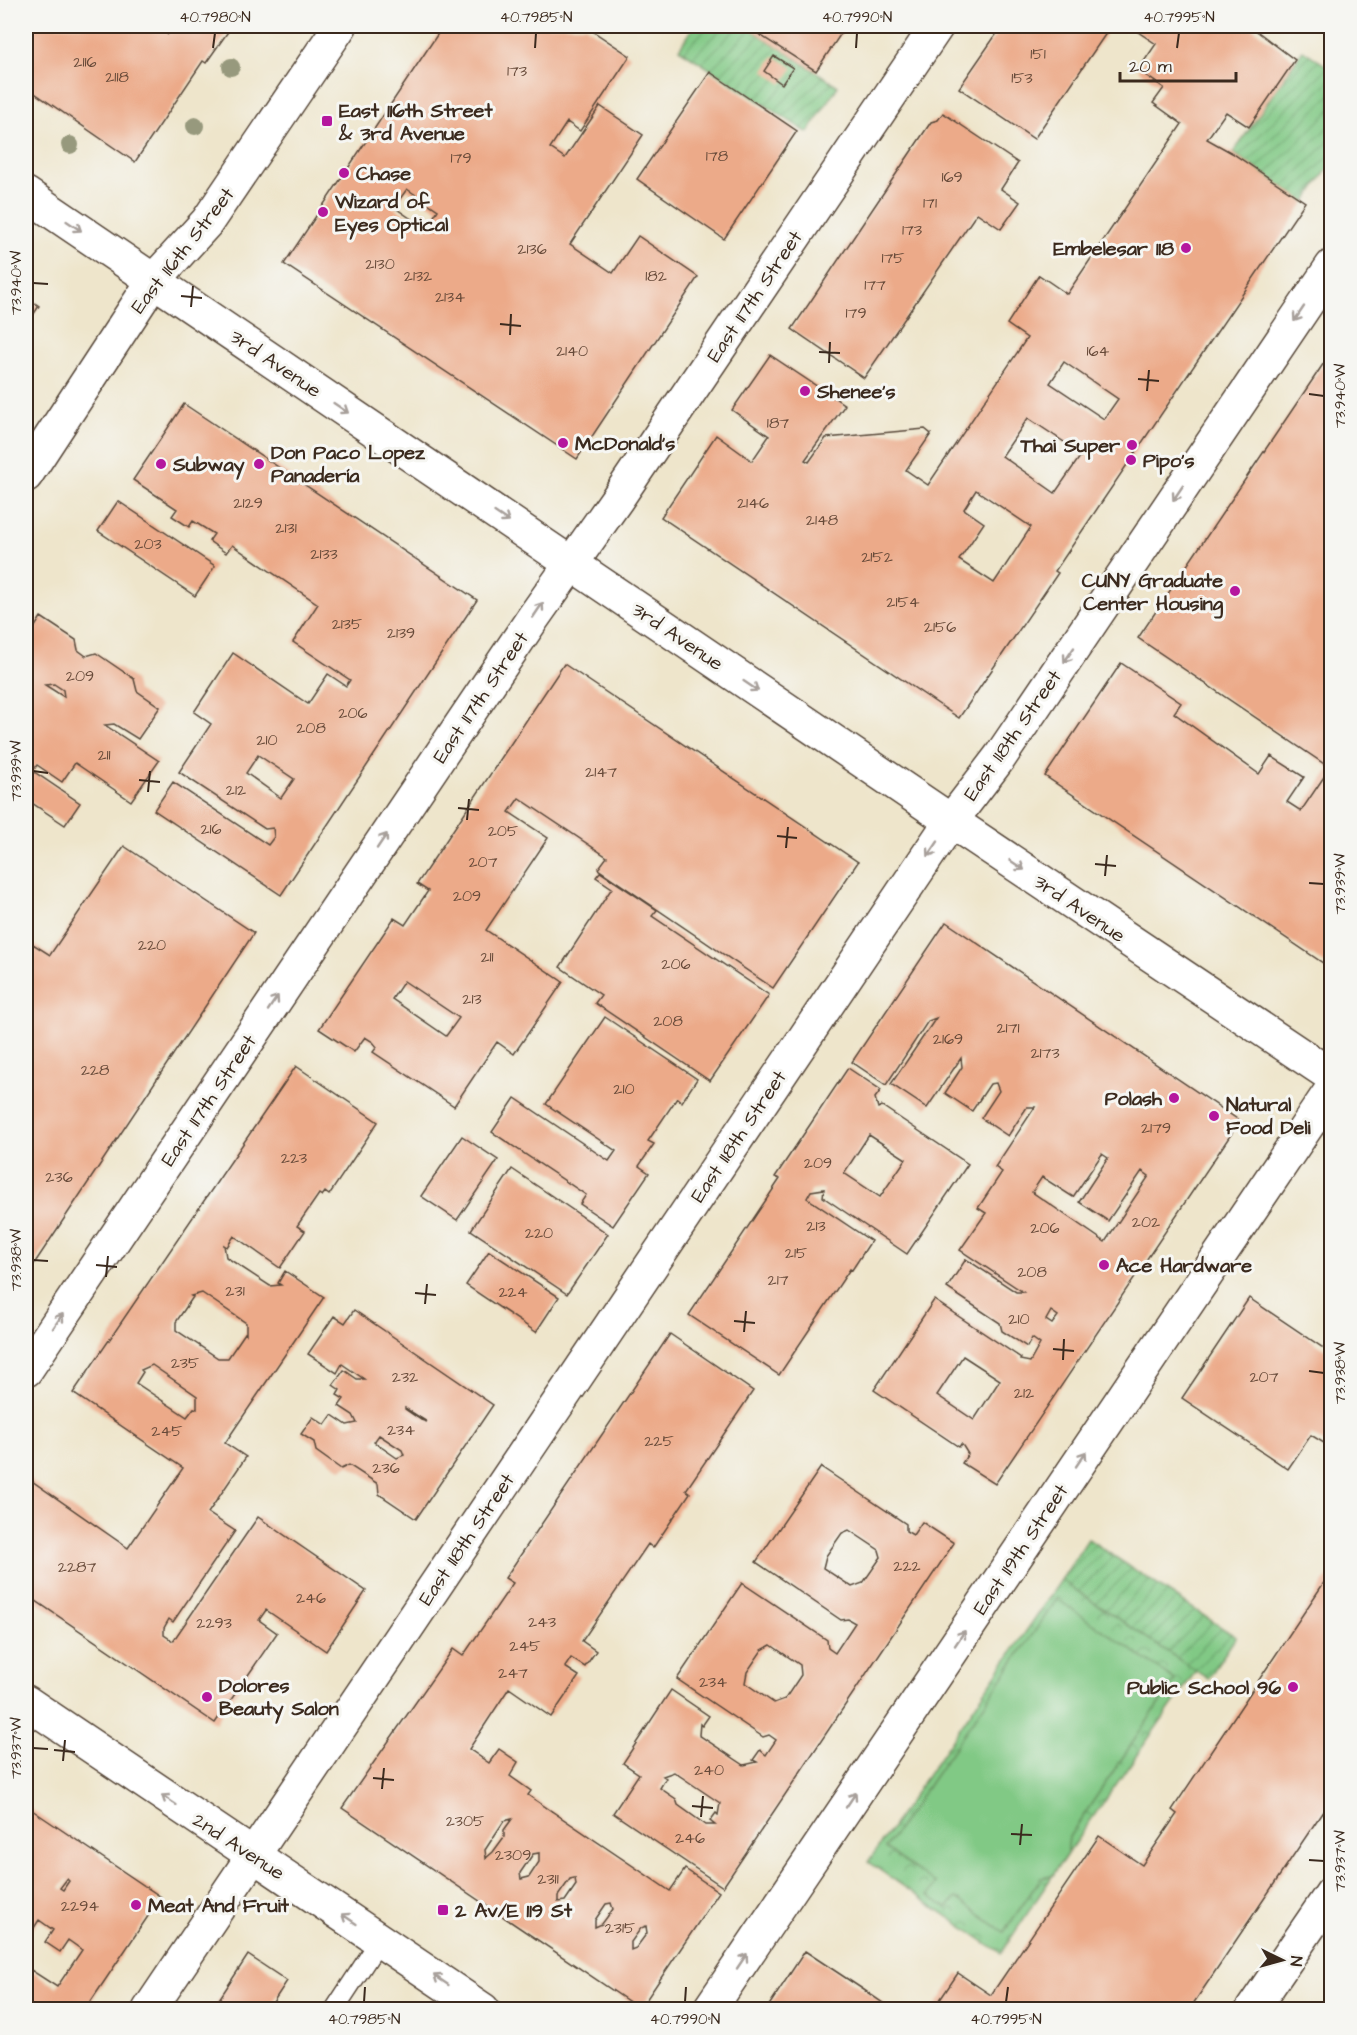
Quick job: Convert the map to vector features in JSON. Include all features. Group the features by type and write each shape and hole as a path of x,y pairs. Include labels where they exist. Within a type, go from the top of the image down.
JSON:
{"street":[{"name":"East 116th Street","path":"26,475 154,280 207,222 340,26"},
{"name":"East 117th Street","path":"26,1370 570,563 617,499 937,26"},
{"name":"3rd Avenue","path":"26,194 951,821 1332,1076"},
{"name":"East 118th Street","path":"148,2010 951,821 1000,757 1332,266"},
{"name":"East 119th Street","path":"709,2010 1332,1089"},
{"name":"2nd Avenue","path":"26,1702 483,2010"},
{"path":"1252,2010 1332,1893"}],"lane":[{"path":"334,2010 380,1940"}],"green space":[{"path":"694,26 746,26 838,86 808,133 679,49"},
{"path":"1303,50 1331,69 1331,164 1305,202 1233,153"},
{"path":"1088,1539 1236,1637 1208,1679 1061,1580"},
{"path":"1061,1580 1196,1671 1067,1854 1001,1953 868,1862"},
{"path":"1057,1599 1175,1680 1069,1837 1067,1854 1052,1876 1041,1878 1004,1932 956,1898 947,1908 928,1895 936,1884 885,1848"}],"building":[{"path":"26,26 172,26 167,35 173,26 232,26 206,63 203,61 135,162 26,87"},
{"path":"443,26 585,26 630,56 580,131 567,122 550,148 565,158 600,106 643,135 570,244 613,273 638,236 698,277 577,459 284,264","holes":["407,189 438,210 426,229 394,207"]},
{"path":"746,26 846,26 816,71"},
{"path":"1002,26 1111,26 1034,139 959,88"},
{"path":"1129,26 1250,26 1295,60 1249,127 1226,112 1207,139 1305,202 1055,571 1058,573 959,718 661,517 716,435 752,461 769,436 732,410 770,355 845,405 805,460 809,462 826,438 925,429 931,434 906,470 928,485 1027,338 1007,324 1039,275 1067,294 1182,124 1153,103 1164,88 1138,70 1156,44","holes":["1064,362 1118,399 1104,419 1050,383","1028,418 1082,454 1055,493 1002,456","976,490 1031,527 994,583 959,560 984,523 964,509"]},
{"path":"774,56 793,68 782,84 764,71"},
{"path":"710,72 797,131 724,239 637,179"},
{"path":"943,113 1018,163 1001,189 1020,202 1001,229 977,213 864,378 792,329 931,122 938,120"},
{"path":"26,297 39,306 26,326"},
{"path":"1332,351 1332,969 1045,776 1121,663 1181,703 1174,713 1259,774 1271,756 1304,777 1287,802 1301,811 1330,768 1138,638"},
{"path":"184,404 477,600 281,895 154,810 173,782 268,845 274,837 273,828 265,829 179,772 211,724 194,712 233,653 308,704 328,674 346,686 350,680 293,642 318,604 232,545 226,553 209,541 214,534 193,521 189,527 172,516 177,509 133,480","holes":["258,755 294,779 281,798 246,773"]},
{"path":"118,501 215,566 195,596 98,531"},
{"path":"41,617 76,640 78,650 86,656 96,653 134,679 137,691 160,707 138,739 114,724 105,725 159,761 131,801 75,763 62,782 37,765 33,771 80,803 65,825 26,799 26,641","holes":["54,684 63,690 64,697 45,685"]},
{"path":"564,664 858,862 773,988 598,869 607,857 519,798 509,812 548,838 486,930 563,982 514,1054 497,1042 454,1106 373,1052 377,1047 365,1037 354,1052 319,1029 394,918 405,925 428,891 417,884","holes":["404,981 459,1018 446,1036 392,999"]},
{"path":"124,846 254,933 26,1276 26,956 33,944 50,955"},
{"path":"600,872 657,910 652,916 769,995 710,1081 595,1003 601,995 560,967 612,888 596,877"},
{"path":"946,922 1240,1121 995,1484 962,1463 968,1454 961,1444 959,1447 874,1390 934,1300 1021,1358 1020,1360 1030,1362 1040,1344 1032,1338 1027,1347 1002,1331 1000,1323 947,1288 966,1259 1016,1292 1023,1292 960,1250 986,1213 978,1208 1002,1172 995,1167 1035,1107 1027,1107 1008,1136 981,1118 999,1091 996,1083 990,1084 972,1111 945,1093 962,1067 961,1058 927,1108 891,1084 936,1018 928,1021 886,1085 852,1062","holes":["1102,1154 1108,1158 1079,1202 1108,1221 1142,1171 1149,1176 1105,1242 1032,1192 1042,1177 1073,1197","1051,1311 1058,1316 1052,1324 1046,1320","963,1356 1000,1380 974,1420 937,1395"]},
{"path":"605,1017 697,1079 682,1102 677,1098 648,1141 654,1144 639,1166 649,1173 613,1226 580,1204 586,1195 492,1132 515,1098 609,1161 616,1151 546,1104"},
{"path":"296,1066 378,1122 329,1195 325,1192 322,1196 319,1194 297,1226 305,1231 280,1268 234,1236 227,1247 224,1245 226,1257 270,1286 281,1285 278,1283 285,1271 324,1297 225,1443 246,1457 208,1513 235,1531 173,1622 169,1619 164,1628 164,1635 173,1641 258,1517 366,1591 326,1651 266,1610 259,1620 277,1633 215,1723 26,1594 26,1477 128,1548 183,1468 73,1393","holes":["202,1293 246,1323 246,1334 228,1358 218,1358 176,1330 176,1322 193,1297 191,1296","152,1365 197,1396 197,1409 194,1408 187,1417 136,1383 143,1372 141,1370"]},
{"path":"848,1068 881,1090 875,1098 878,1108 882,1106 968,1164 907,1254 823,1197 824,1189 811,1191 807,1198 871,1241 779,1375 689,1315 780,1179 775,1177","holes":["869,1135 906,1159 880,1197 844,1173"]},
{"path":"462,1136 498,1160 457,1220 421,1196"},
{"path":"512,1169 608,1234 567,1294 471,1230"},
{"path":"489,1251 559,1297 536,1332 466,1285"},
{"path":"1249,1298 1332,1354 1332,1448 1311,1435 1288,1469 1182,1398"},
{"path":"354,1310 493,1405 416,1519 379,1494 378,1484 349,1465 341,1469 316,1451 314,1442 301,1434 313,1417 325,1425 332,1415 347,1425 357,1423 353,1415 339,1406 344,1399 337,1395 340,1390 333,1385 344,1370 357,1379 364,1379 342,1364 337,1373 308,1354 334,1316 345,1323","holes":["405,1408 427,1422 421,1420","379,1435 402,1450 404,1455 397,1458 374,1442"]},
{"path":"670,1334 753,1391 686,1490 690,1493 653,1548 648,1544 582,1641 596,1651 585,1667 571,1658 565,1667 579,1676 551,1717 509,1688 469,1749 489,1763 499,1749 518,1762 510,1776 531,1791 528,1795 670,1891 685,1869 719,1892 640,2009 342,1808 453,1649 463,1656 513,1583 505,1578","holes":["512,1819 504,1830 504,1837 486,1858 485,1850 504,1821","539,1853 539,1862 529,1877 521,1879 520,1873 533,1854","575,1878 576,1885 565,1901 558,1902 558,1896 570,1879","611,1903 613,1909 602,1924 595,1927 595,1920 606,1904","646,1926 647,1933 636,1948 631,1950 631,1942 641,1928"]},
{"path":"821,1467 906,1524 906,1531 913,1535 922,1522 954,1543 723,1887 613,1813 639,1774 623,1763 671,1690 709,1716 702,1726 700,1724 699,1735 744,1765 757,1762 753,1760 760,1750 766,1755 776,1740 769,1735 763,1737 677,1679 742,1583 827,1640 828,1648 835,1653 855,1623 848,1619 841,1620 756,1562","holes":["849,1530 879,1550 881,1557 863,1583 852,1587 823,1568 826,1556 842,1533","771,1645 800,1665 801,1675 785,1699 774,1703 745,1683 747,1672 762,1650","674,1772 720,1803 718,1815 716,1813 710,1821 715,1825 706,1825 678,1805 676,1799 660,1788 666,1778 663,1776"]},
{"name":"Public School 96","path":"1329,1575 1332,1577 1332,1798 1189,2010 989,2010 984,2006 981,2010 933,2010 958,1973 991,1995 1099,1836 1142,1865 1177,1814 1172,1810"},
{"path":"26,1806 161,1897 85,2010 26,2010 26,1978 31,1970 57,1987 82,1950 68,1940 60,1952 45,1942 53,1930 39,1920 26,1940","holes":["67,1879 69,1881 63,1890 60,1888"]},
{"path":"805,1951 864,1990 893,2010 766,2010"},
{"path":"248,1955 287,1981 268,2010 212,2010"}],"place":[{"name":"East 116th Street & 3rd Avenue","path":"327,121"},
{"name":"Chase","path":"344,173"},
{"name":"Wizard of Eyes Optical","path":"323,212"},
{"name":"Embelesar 118","path":"1186,248"},
{"name":"Shenee's","path":"805,391"},
{"name":"McDonald's","path":"563,443"},
{"name":"Thai Super","path":"1132,445"},
{"name":"Pipo's","path":"1131,460"},
{"name":"Subway","path":"161,464"},
{"name":"Don Paco Lopez Panadería","path":"259,464"},
{"name":"CUNY Graduate Center Housing","path":"1235,591"},
{"name":"Polash","path":"1174,1098"},
{"name":"Natural Food Deli","path":"1214,1116"},
{"name":"Ace Hardware","path":"1104,1265"},
{"name":"Public School 96","path":"1293,1687"},
{"name":"Dolores Beauty Salon","path":"207,1697"},
{"name":"Meat And Fruit","path":"136,1905"},
{"name":"2 Av/E 119 St","path":"443,1910"}]}
